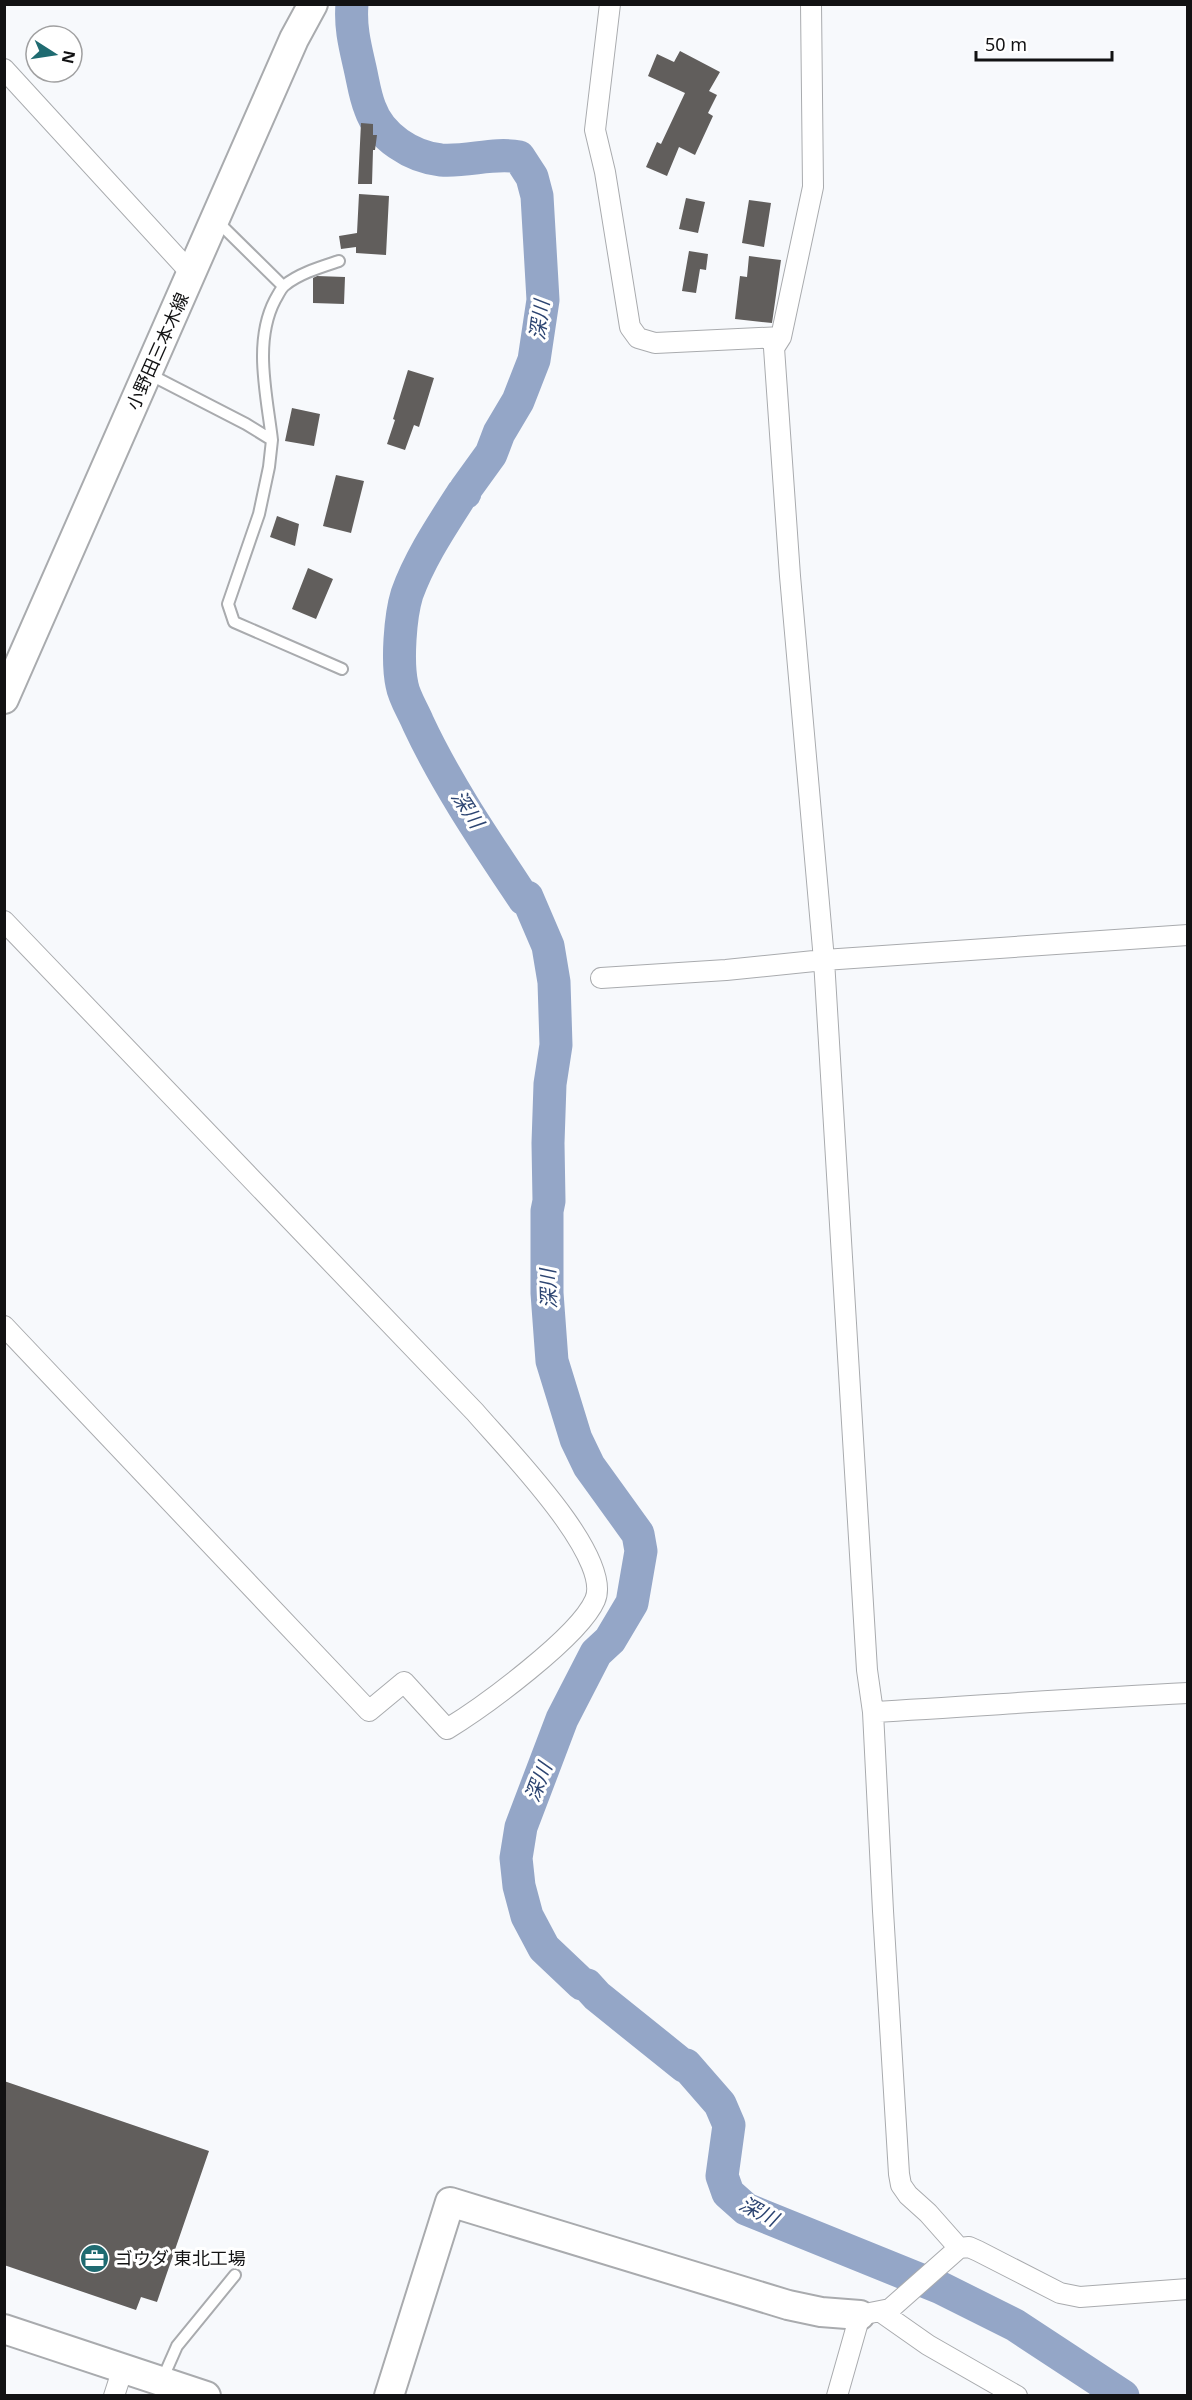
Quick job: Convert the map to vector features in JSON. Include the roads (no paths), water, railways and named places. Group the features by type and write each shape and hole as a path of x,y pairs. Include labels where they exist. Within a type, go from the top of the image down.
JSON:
{"street":[{"name":"小野田三本木線","path":"4,699 294,39 313,4"},
{"path":"610,4 604,72 595,130 605,172 630,327 638,338 655,343 781,337"},
{"path":"811,4 813,187 781,337 774,348 790,576 824,960 867,1670 873,1712 899,2174 901,2185 908,2195 928,2212 959,2248"},
{"path":"4,69 191,273"},
{"path":"4,921 475,1412 545,1493 580,1539 597,1579 596,1599 565,1638 480,1708 447,1729 404,1682 369,1711 4,1326"},
{"path":"601,978 1188,935"},
{"path":"873,1712 1188,1693"},
{"path":"389,2396 450,2202 788,2305 821,2312 877,2312 928,2345 1017,2396"},
{"path":"837,2396 877,2312 959,2248 969,2247 1070,2296 1188,2289"},
{"path":"4,2329 206,2396"},
{"path":"114,2396 123,2368"}],"lane":[{"path":"215,219 283,286"},
{"path":"339,261 312,270 283,286 270,310 264,328 263,357 272,440 269,466 259,514 228,604 234,622 342,669"},
{"path":"147,373 246,424 272,440"},
{"path":"162,2381 177,2346 235,2275"}],"waterway":[{"name":"深川","path":"352,4 353,36 367,99 381,128 398,144 430,158 461,160 500,156 519,157 532,177 537,196 543,300 534,360 518,401 499,433 491,454 465,493 462,494 418,568 407,594 401,627 400,652 400,675 403,690 429,746 481,835 524,899 527,897 548,946 554,982 556,1045 550,1084 547,1211 547,1293 552,1361 576,1439 589,1466 638,1534 641,1551 632,1603 610,1640 596,1653 562,1719 521,1827 516,1858 519,1886 527,1916 544,1948 582,1984 587,1985 597,1996 684,2066 686,2065 720,2104 729,2125 722,2176 728,2193 746,2209 941,2288 1015,2325 1123,2396"}],"place":[{"name":"ゴウダ 東北工場","path":"94,2258"}]}
